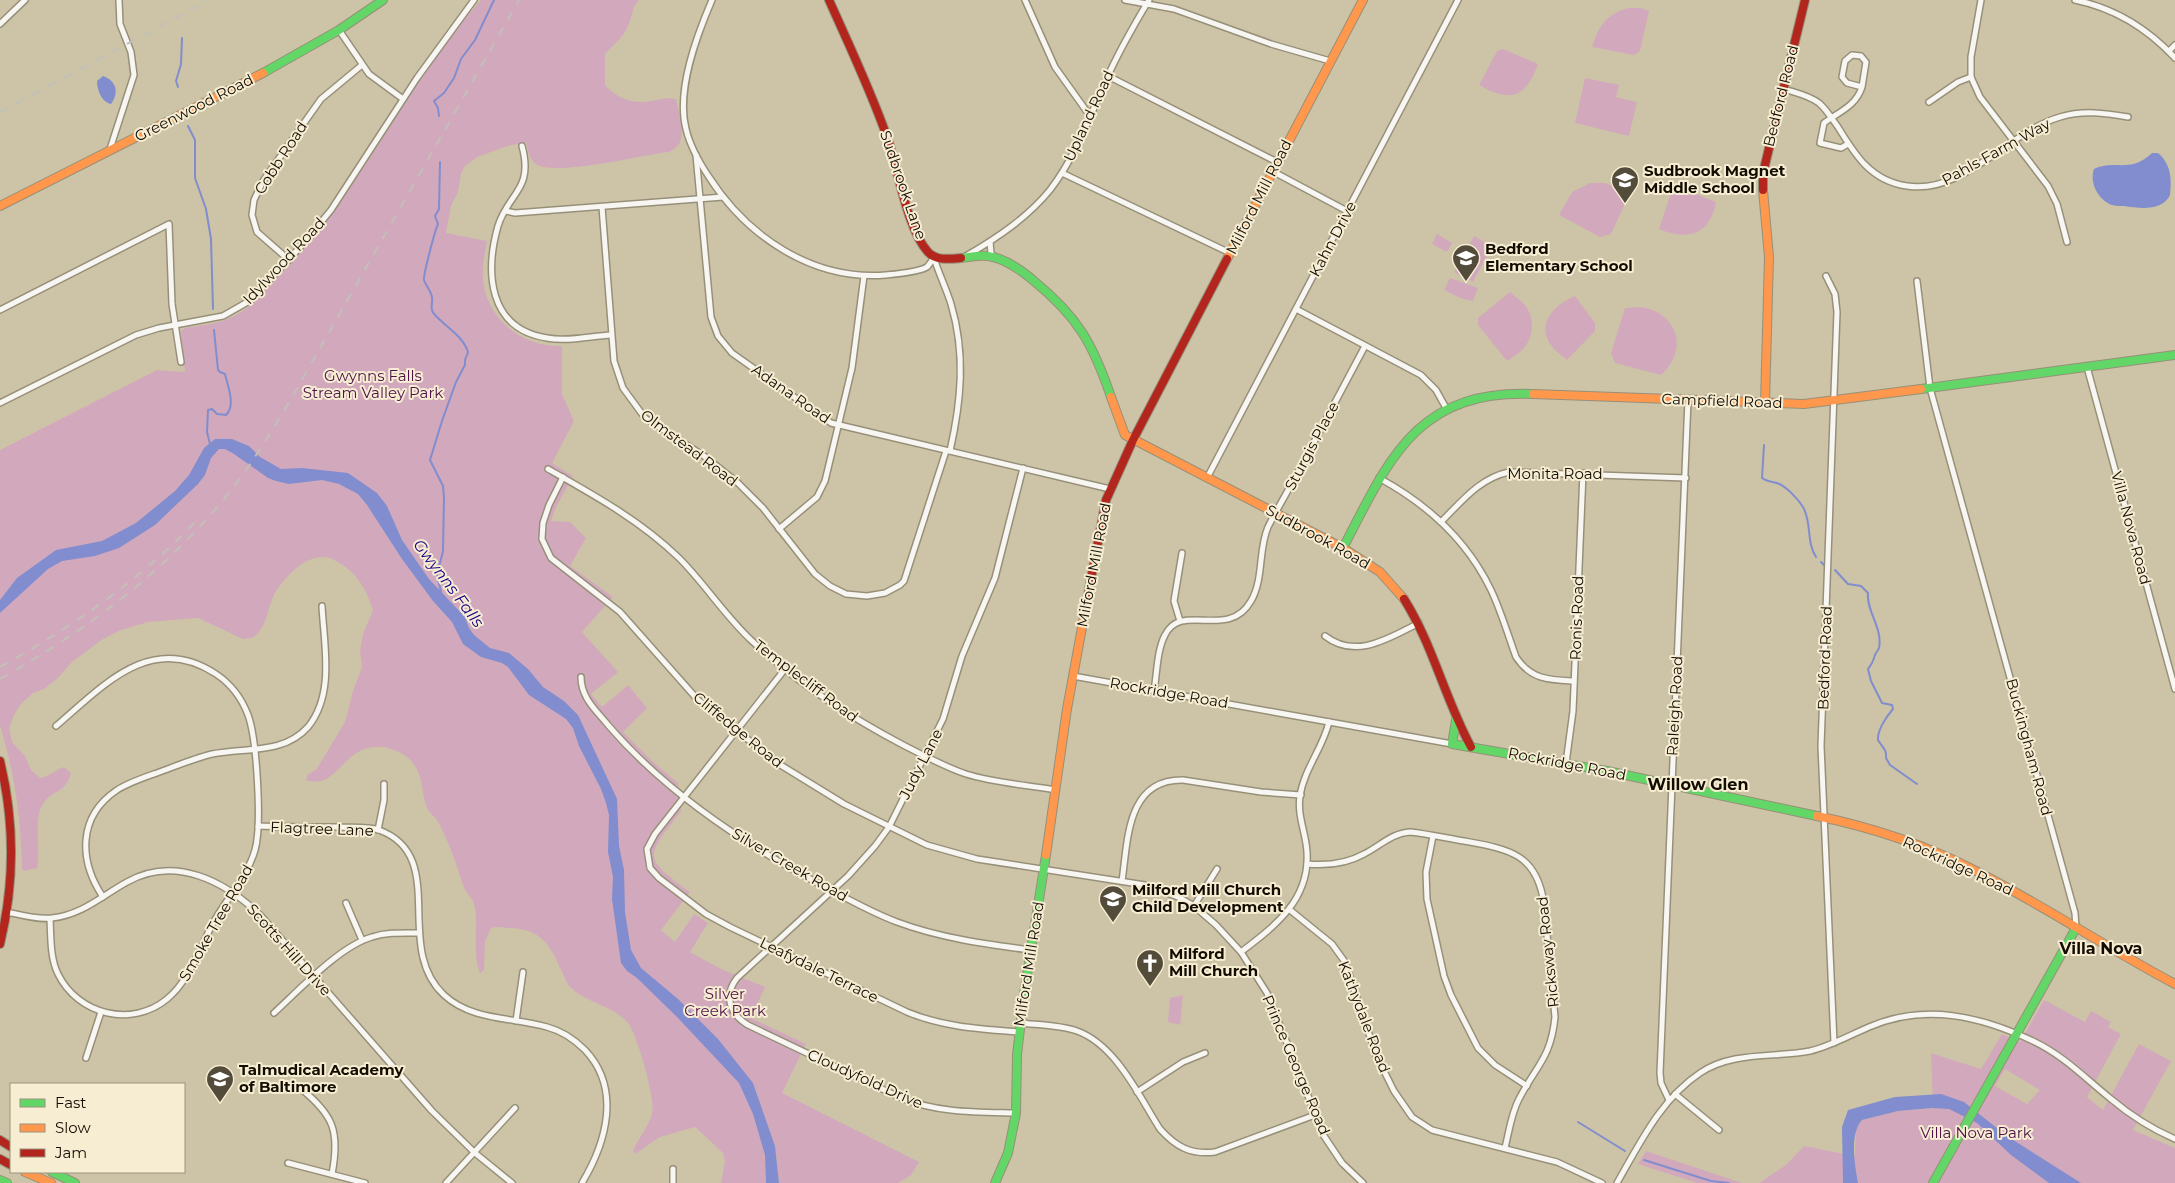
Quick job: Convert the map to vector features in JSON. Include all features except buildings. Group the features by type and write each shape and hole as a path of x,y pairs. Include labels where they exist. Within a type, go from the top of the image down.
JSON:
{"main road":[{"name":"Greenwood Road","path":"0,206 270,70 339,30 383,0"},
{"name":"Sudbrook Lane","path":"829,0 870,90 894,155 920,238 928,252 934,258 944,260 966,256 994,258 1009,263 1027,275 1064,309 1081,328 1099,363 1126,435 1133,440"},
{"name":"Milford Mill Road","path":"995,1183 1008,1153 1016,1113 1019,1032 1030,950 1073,676 1110,488 1272,171 1363,0"},
{"name":"Bedford Road","path":"1765,403 1769,257 1762,186 1767,155 1805,0"},
{"name":"Campfield Road","path":"1343,548 1380,478 1405,440 1417,428 1446,408 1465,399 1501,392 1804,404 2175,355"},
{"name":"Sudbrook Road","path":"1133,440 1343,548 1370,564 1391,583 1403,597 1419,623 1456,720 1471,747"},
{"path":"1452,744 1456,720"},
{"name":"Rockridge Road","path":"1452,744 1566,763 1823,817 1880,832 1935,852 2007,887 2131,961 2175,984"},
{"path":"0,761 12,835 11,885 0,944"},
{"path":"1933,1183 2076,928"},
{"path":"27,1173 51,1183"},
{"path":"54,1173 75,1183"},
{"path":"0,1180 7,1183"}],"street":[{"path":"0,24 25,0"},
{"path":"110,149 134,75 132,57 120,24 119,0"},
{"name":"Idylwood Road","path":"0,403 136,335 223,316 234,312 251,300 316,229 346,190 403,99 474,0"},
{"path":"712,0 697,38 684,100 685,128 696,155 723,197 747,224 778,248 813,264 864,276 910,271 927,267 934,258"},
{"path":"1025,0 1055,67 1090,116"},
{"path":"1125,0 1148,2 1201,17 1271,44 1330,61"},
{"name":"Kahn Drive","path":"1207,478 1458,0"},
{"path":"1981,0 1972,52 1971,77 1980,97 2015,140 2053,194 2067,242"},
{"path":"2075,0 2100,6 2129,20 2158,40 2175,58"},
{"name":"Upland Road","path":"966,256 990,242 1026,215 1062,173 1080,140 1108,76 1148,2"},
{"path":"339,30 362,66 403,99"},
{"path":"2169,52 2175,45"},
{"path":"1848,144 1841,148 1820,143 1824,123 1856,100 1862,87 1866,62 1861,56 1852,55 1845,60 1842,78 1848,83 1862,87"},
{"name":"Cobb Road","path":"288,260 258,232 252,215 254,200 263,181 321,99 362,66"},
{"path":"1108,76 1277,162"},
{"path":"1928,102 1958,82 1971,77"},
{"name":"Pahls Farm Way","path":"1784,89 1811,98 1820,104 1832,118 1861,162 1877,176 1897,184 1919,187 1936,185 1953,179 2038,126 2061,116 2095,112 2128,117"},
{"path":"522,146 526,165 525,174 517,194 498,226 490,277 494,294 503,312 523,329 546,338 611,335"},
{"name":"Adana Road","path":"696,155 709,308 718,336 732,353 838,426 1110,488"},
{"path":"1272,171 1347,211"},
{"path":"1062,173 1230,253"},
{"path":"506,211 515,213 723,197"},
{"name":"Olmstead Road","path":"602,207 611,335 618,374 626,393 637,409 655,425 721,468 763,508 822,581 838,591 867,596 885,593 900,585 907,576 920,528 948,451"},
{"path":"0,310 169,224 172,304 181,362"},
{"path":"990,242 991,253 994,258"},
{"path":"934,258 951,305 959,346 961,391 948,451"},
{"path":"779,529 809,505 822,490 852,368 864,276"},
{"name":"Bedford Road","path":"1826,276 1832,286 1837,302 1822,746 1823,817 1834,1043"},
{"name":"Buckingham Road","path":"1917,281 1930,388 2075,912 2076,928"},
{"path":"1296,309 1427,379 1446,408"},
{"name":"Sturgis Place","path":"1180,621 1228,620 1241,613 1247,607 1256,585 1267,532 1365,346"},
{"name":"Villa Nova Road","path":"2087,368 2175,689"},
{"name":"Raleigh Road","path":"1669,1100 1661,1083 1660,1073 1688,400"},
{"name":"Judy Lane","path":"729,1004 730,989 733,983 860,864 889,827 943,720 962,656 995,578 1023,468"},
{"name":"Templecliff Road","path":"548,469 622,512 661,542 694,574 749,639 785,670 848,714 954,770 976,777 1056,790"},
{"name":"Monita Road","path":"1442,522 1472,491 1500,474 1520,471 1686,478"},
{"name":"Ronis Road","path":"1566,763 1572,726 1583,473"},
{"name":"Cliffedge Road","path":"563,478 549,505 543,523 544,546 551,558 620,612 642,635 682,684 736,732 803,780 889,827 927,845 959,855 1044,869"},
{"path":"1380,478 1414,499 1442,522 1463,546 1482,574 1521,665 1540,678 1574,681"},
{"path":"1154,691 1162,642 1169,629 1180,621 1174,601 1182,554"},
{"path":"103,897 88,869 85,842 91,822 107,798 130,783 198,758 230,751 272,748 290,741 307,728 319,709 323,698 325,680 322,606"},
{"path":"1325,636 1344,646 1363,646 1382,641 1419,623"},
{"name":"Smoke Tree Road","path":"50,919 52,951 58,974 64,985 81,1001 101,1012 115,1015 137,1014 156,1007 167,1000 183,982 212,925 250,862 255,850 258,826 254,749 248,716 244,705 230,686 205,668 176,659 149,660 121,672 56,726"},
{"path":"685,796 785,670"},
{"name":"Rockridge Road","path":"1073,676 1452,744"},
{"name":"Silver Creek Road","path":"581,678 581,689 585,697 614,732 648,767 750,844 877,914 917,929 960,939 1030,950"},
{"path":"1242,952 1270,930 1290,910 1303,883 1307,864 1307,852 1300,816 1300,795 1307,771 1318,751 1329,722"},
{"path":"1122,881 1134,812 1141,799 1158,784 1182,780 1261,792 1300,795"},
{"path":"378,830 384,800 384,784"},
{"name":"Leafydale Terrace","path":"685,796 649,842 647,855 648,862 654,873 696,907 716,920 907,1012 930,1021 955,1026 1019,1032"},
{"name":"Flagtree Lane","path":"258,826 378,830 396,840 412,858 417,876 420,949 426,970 444,995 471,1012 548,1027 571,1038 589,1055 602,1077 606,1091 607,1118 599,1148 582,1183"},
{"name":"Ricksway Road","path":"1307,864 1332,865 1344,862 1365,854 1402,833 1433,836 1505,849 1523,858 1537,878 1544,904 1555,1017 1545,1058 1514,1111 1505,1148"},
{"path":"1433,836 1426,872 1427,899 1444,976 1451,995 1478,1048 1495,1066 1527,1086"},
{"name":"Prince George Road","path":"1044,869 1122,881 1162,890 1194,906 1216,924 1242,952 1263,987 1275,1012 1315,1115 1332,1149 1342,1163 1363,1183"},
{"name":"Scotts Hill Drive","path":"7,912 50,919 80,911 138,876 169,870 199,875 233,892 261,916 432,1111 476,1153 512,1183"},
{"path":"1194,906 1217,870"},
{"path":"346,903 362,940"},
{"name":"Kathydale Road","path":"1290,910 1332,944 1345,962 1376,1055 1394,1092 1412,1117 1432,1130 1557,1162 1602,1183"},
{"path":"274,1013 342,953 362,940 383,934 419,933"},
{"path":"516,1021 524,972"},
{"name":"Cloudyfold Drive","path":"729,1004 736,1016 748,1025 913,1102 947,1111 1016,1113"},
{"path":"86,1058 101,1012"},
{"path":"1617,1183 1669,1100 1702,1071 1730,1060 1794,1054 1813,1050 1890,1019 1924,1013 1964,1017 2016,1034 2048,1049 2135,1117 2175,1139"},
{"path":"1020,1023 1063,1028 1077,1031 1092,1038 1113,1057 1160,1129 1170,1140 1186,1150 1215,1152 1315,1115"},
{"path":"1137,1092 1183,1062 1205,1053"},
{"path":"300,1088 322,1106 332,1124 336,1146 332,1174"},
{"path":"1676,1094 1719,1130"},
{"path":"446,1183 476,1153 515,1108"},
{"path":"288,1163 365,1183"},
{"path":"673,1170 673,1183"}],"green space":[{"name":"Gwynns Falls Stream Valley Park","path":"481,0 639,0 624,34 605,54 605,85 614,94 632,101 645,102 666,98 676,99 682,136 676,148 669,152 579,167 560,168 536,164 530,157 526,143 511,145 477,157 465,166 461,174 458,192 451,206 446,233 487,241 483,268 485,291 490,305 508,327 520,336 533,342 562,346 562,394 574,421 552,463 573,476 556,507 551,521 570,522 586,538 570,566 613,597 582,632 618,672 591,694 602,707 628,685 647,708 623,732 652,761 678,783 681,811 661,838 654,856 656,863 663,871 690,892 661,930 675,942 694,914 708,923 690,952 721,969 765,987 751,1018 806,1044 782,1093 919,1162 911,1175 898,1183 779,1183 775,1146 753,1083 753,1100 771,1183 721,1183 725,1161 723,1153 695,1127 660,1137 635,1154 633,1151 650,1119 652,1107 645,1067 632,1029 615,1012 584,997 570,987 548,946 543,940 529,931 498,927 491,928 485,941 484,970 480,973 476,955 476,917 473,901 464,887 442,830 437,820 428,810 421,780 413,763 395,750 381,747 368,748 358,752 326,779 317,782 306,780 308,774 316,770 345,722 353,691 362,667 360,651 363,634 373,610 367,594 359,581 348,569 334,560 325,557 316,558 292,572 274,595 264,624 252,638 243,639 198,618 148,622 121,630 103,639 72,662 59,677 44,689 33,693 20,705 9,728 12,742 25,756 31,770 40,778 64,767 71,773 62,789 50,796 40,810 38,818 37,868 24,871 22,869 16,797 10,761 0,726 0,450 157,370 185,372 181,331 185,328 218,322 243,311 286,269 339,204 430,66"},
{"path":"1628,8 1641,8 1649,11 1640,51 1634,55 1592,47 1597,33 1604,22 1614,14"},
{"path":"1503,49 1538,64 1528,84 1516,94 1500,94 1479,85 1497,51"},
{"path":"1585,78 1619,85 1616,97 1637,102 1629,136 1575,123"},
{"path":"1590,183 1605,183 1630,193 1611,234 1600,237 1559,215 1572,192"},
{"path":"1678,187 1716,202 1709,222 1696,232 1679,234 1659,229 1672,190"},
{"path":"1437,234 1452,243 1447,252 1432,244"},
{"path":"1474,236 1492,246 1473,282 1454,272"},
{"path":"1450,278 1478,288 1473,301 1460,298 1444,290"},
{"path":"1510,292 1528,310 1532,327 1527,344 1520,352 1507,361 1478,325 1478,318"},
{"path":"1575,296 1595,323 1595,331 1567,360 1550,344 1545,328 1550,314 1555,308"},
{"path":"1641,307 1654,311 1664,317 1671,325 1675,334 1677,344 1675,355 1670,365 1661,375 1615,363 1611,353 1625,308"},
{"path":"1183,995 1180,1025 1168,1022 1170,998"},
{"name":"Villa Nova Park","path":"2044,1000 2085,1022 2091,1011 2111,1022 2108,1027 2121,1034 2087,1097 2103,1110 2139,1044 2171,1061 2133,1130 2175,1148 2175,1183 1759,1183 1786,1165 1804,1146 1855,1156 1856,1129 1862,1120 1898,1111 1933,1108 1931,1053 1981,1069 2002,1034 2020,1042","holes":["2005,1069 2040,1090 2027,1104 1995,1086"]},
{"path":"1646,1151 1742,1183 1697,1183 1638,1164"}],"water":[{"path":"103,76 114,84 116,92 111,104 102,98 98,88 97,81"},
{"path":"2152,153 2158,153 2162,157 2170,172 2170,195 2162,204 2150,208 2112,205 2099,195 2094,185 2094,169 2109,165 2130,165 2137,163"},
{"name":"Gwynns Falls","path":"215,439 232,439 249,446 260,457 281,469 302,468 348,473 377,493 387,506 402,540 429,579 465,617 474,635 490,648 509,653 528,669 543,687 564,701 578,715 617,799 619,846 624,870 625,912 631,950 641,968 678,999 718,1039 753,1083 775,1146 779,1183 766,1183 765,1155 753,1114 739,1083 677,1017 637,978 627,971 621,963 612,899 613,877 608,852 609,815 601,789 579,746 573,728 566,719 529,695 508,667 502,663 481,657 463,644 452,622 433,601 402,559 358,494 339,484 322,480 289,484 276,481 268,478 234,454 225,449 219,449 211,458 205,475 198,484 155,525 119,548 95,556 62,561 48,569 0,613 0,600 17,578 56,550 102,541 136,523 175,491 189,475 204,448"},
{"path":"1941,1094 1964,1102 2007,1136 2081,1183 2049,1183 2011,1155 1977,1123 1949,1109 1932,1108 1898,1111 1862,1120 1855,1133 1854,1142 1858,1183 1843,1183 1842,1127 1848,1110 1895,1097"}],"waterway":[{"path":"439,116 438,108 434,101 444,93 454,78 461,59 475,40 494,0"},
{"path":"178,87 176,81 181,64 182,38"},
{"path":"188,126 195,140 195,178 206,209 211,239 213,309"},
{"path":"440,162 439,209 435,216 438,224 429,253 424,280 431,295 433,313 458,336 468,352 465,365 456,382 442,421 430,460 443,486 444,497 443,551 437,575 441,592"},
{"path":"210,444 207,432 208,410 212,409 217,414 226,415 231,401 225,374 218,370 214,330"},
{"path":"1764,445 1762,478 1784,487 1801,504 1806,513 1811,545 1816,557"},
{"path":"1821,562 1824,565"},
{"path":"1835,570 1848,584 1861,586 1868,593 1869,606 1880,641 1879,649 1868,669 1871,681 1882,703 1892,705 1893,709 1885,719 1878,740 1885,750 1886,758 1890,765 1917,784"},
{"path":"1578,1122 1625,1151"},
{"path":"1644,1160 1711,1181 1729,1183"}],"railway":[{"path":"0,112 209,0"},
{"path":"0,679 94,619 151,574 204,522 237,483 291,399 519,0"},
{"path":"0,667 53,636 104,602 151,564 196,521"}],"traffic: fast":[{"path":"263,73 339,30 383,0"},
{"path":"961,258 985,256 1001,259 1024,273 1049,294 1073,320 1090,346 1111,397"},
{"path":"1921,389 2175,355"},
{"path":"1343,548 1376,486 1393,459 1412,436 1434,417 1461,403 1493,396 1533,394"},
{"path":"1456,720 1452,744 1607,771 1817,816"},
{"path":"995,1183 1008,1153 1016,1113 1017,1055 1024,994 1046,855"},
{"path":"1933,1183 2076,928"},
{"path":"54,1173 75,1183"},
{"path":"0,1180 7,1183"}],"traffic: slow":[{"path":"1227,259 1363,0"},
{"path":"0,206 263,73"},
{"path":"1763,190 1769,257 1765,403"},
{"path":"1533,394 1804,404 1921,389"},
{"path":"1111,397 1125,435 1343,548 1380,572 1404,599"},
{"path":"1046,855 1067,709 1088,595"},
{"path":"1817,816 1897,838 1955,861 2000,883 2175,984"},
{"path":"27,1173 51,1183"}],"traffic: jam":[{"path":"829,0 881,120 914,229 931,255 943,259 961,258"},
{"path":"1763,190 1763,173 1805,0"},
{"path":"1088,595 1106,500 1133,440 1227,259"},
{"path":"1404,599 1423,635 1471,747"},
{"path":"0,761 11,830 11,875 0,944"},
{"path":"0,1140 10,1146"},
{"path":"0,1159 10,1164"}],"place":[{"name":"Sudbrook Magnet Middle School","path":"1625,204"},
{"name":"Bedford Elementary School","path":"1466,282"},
{"name":"Milford Mill Church Child Development","path":"1113,923"},
{"name":"Milford Mill Church","path":"1150,987"},
{"name":"Talmudical Academy of Baltimore","path":"220,1103"}],"district":[{"name":"Willow Glen","path":"1698,784"},
{"name":"Villa Nova","path":"2101,948"}],"park label":[{"name":"Silver Creek Park","path":"725,1002"}]}
